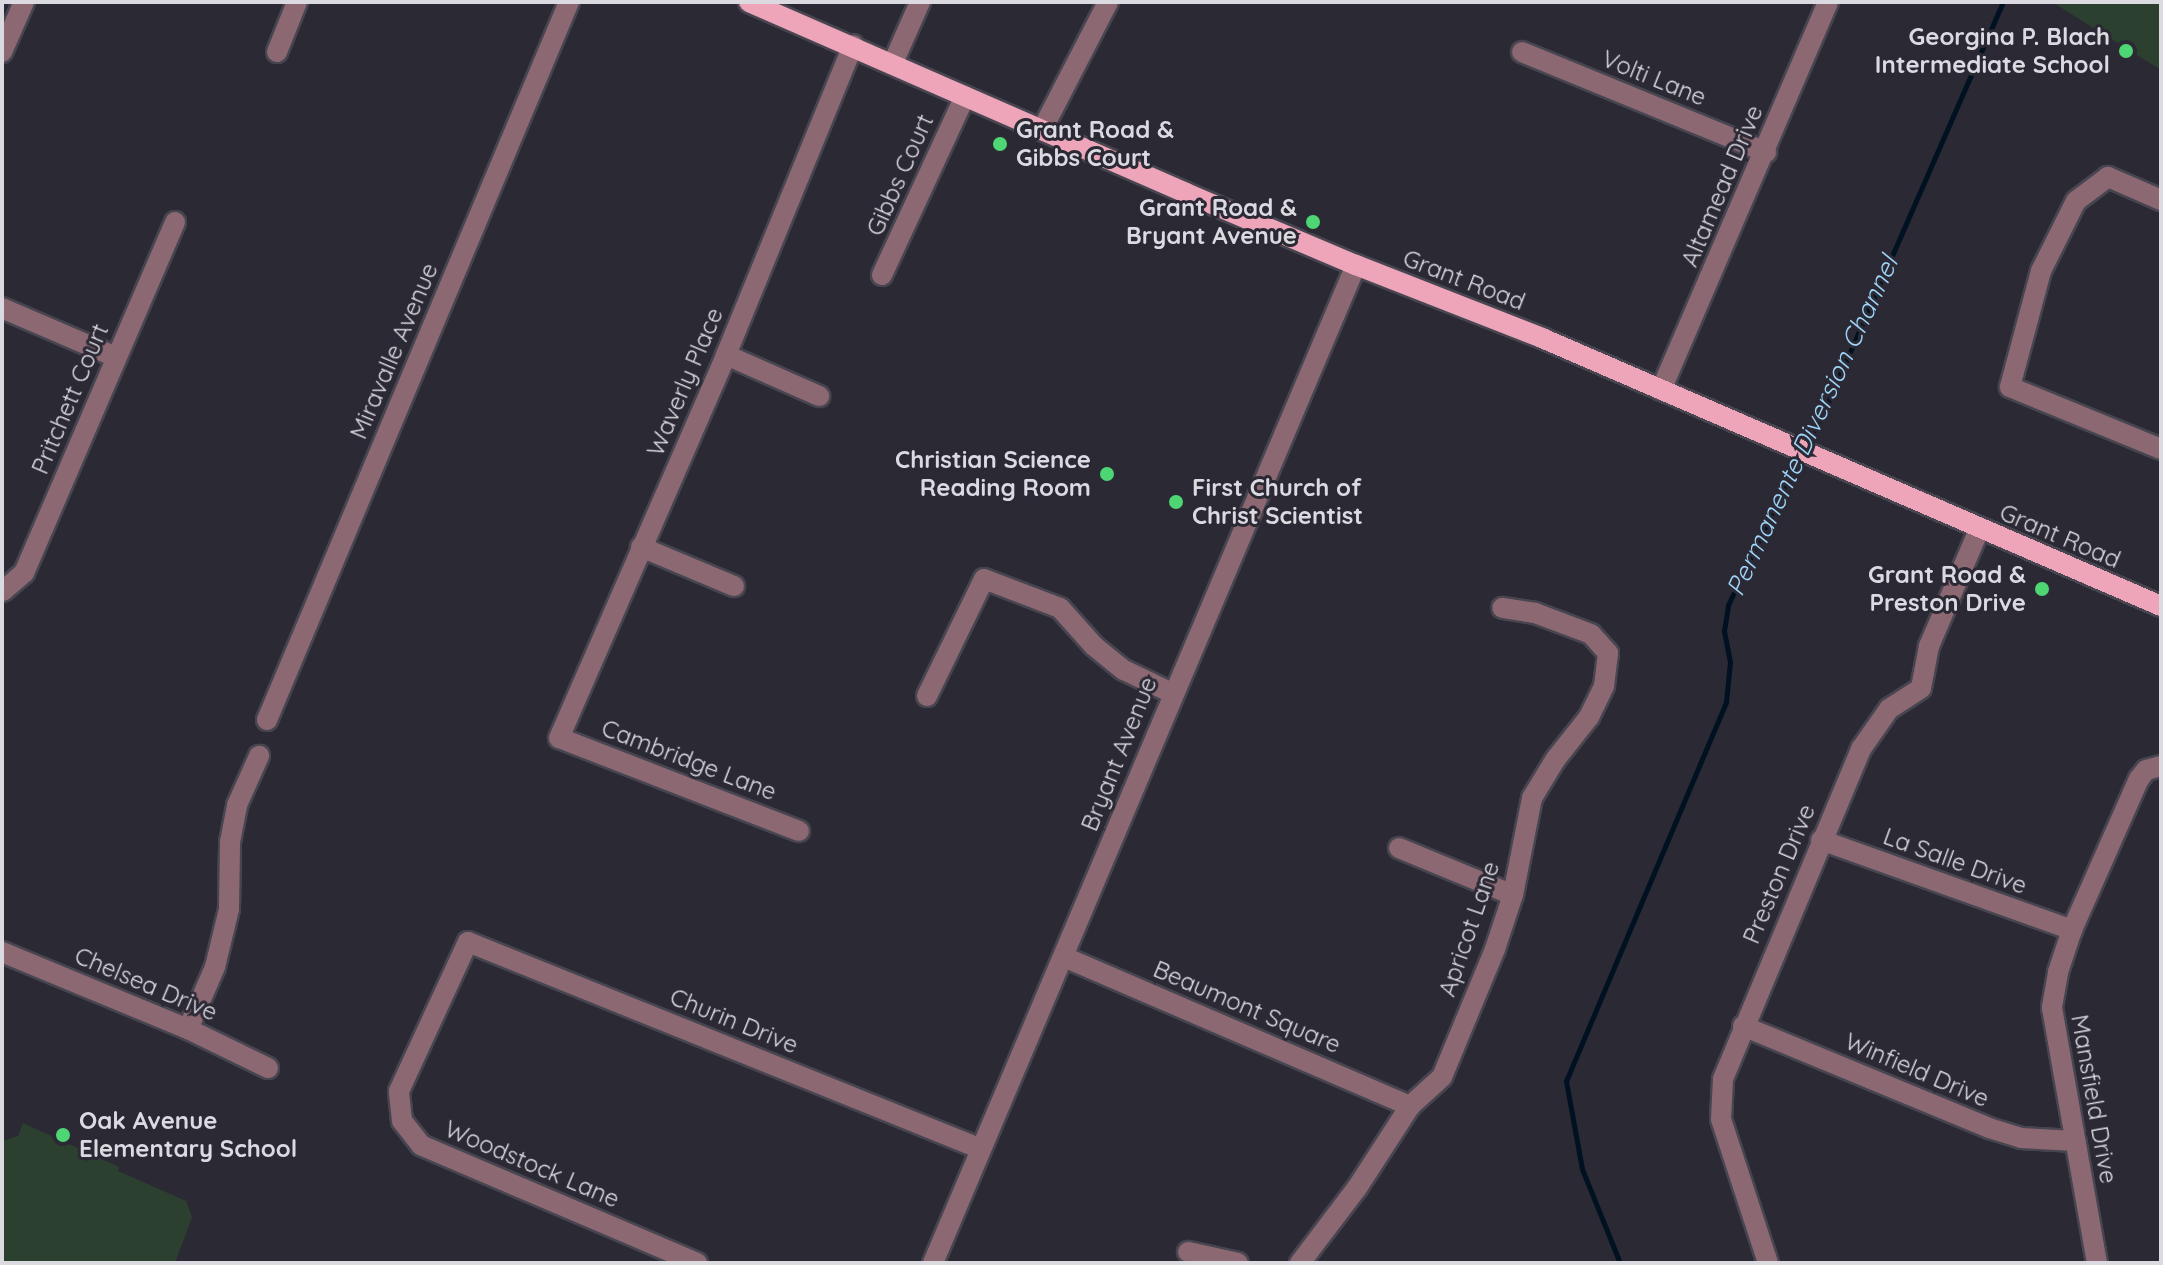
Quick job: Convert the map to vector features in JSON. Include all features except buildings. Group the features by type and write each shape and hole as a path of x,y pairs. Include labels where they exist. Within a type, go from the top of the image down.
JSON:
{"main road":[{"name":"Grant Road","path":"749,2 1356,265 1542,338 1979,530 2161,606"}],"street":[{"path":"2,52 24,2"},
{"path":"277,52 297,2"},
{"name":"Miravalle Avenue","path":"267,720 569,2"},
{"path":"893,63 920,2"},
{"path":"1042,130 1108,2"},
{"name":"Altamead Drive","path":"1661,390 1828,2"},
{"name":"Waverly Place","path":"559,738 726,355 853,45"},
{"name":"Volti Lane","path":"1522,52 1766,152"},
{"name":"Gibbs Court","path":"882,275 965,96"},
{"path":"2161,200 2108,177 2076,201 2041,271 2010,387 2161,449"},
{"name":"Pritchett Court","path":"3,591 24,573 175,222"},
{"name":"Bryant Avenue","path":"933,1263 1356,265"},
{"path":"2,308 116,357"},
{"path":"726,355 819,396"},
{"name":"Preston Drive","path":"1768,1263 1721,1119 1723,1079 1861,749 1889,709 1921,688 1929,646 1979,530"},
{"path":"641,547 734,586"},
{"path":"927,696 984,579 1060,608 1094,646 1124,670 1172,693"},
{"name":"Apricot Lane","path":"1300,1263 1357,1188 1410,1106 1442,1077 1495,949 1513,895 1532,798 1555,760 1589,717 1604,686 1608,653 1591,634 1535,613 1502,608"},
{"name":"Cambridge Lane","path":"559,738 799,831"},
{"path":"188,1029 215,967 229,909 230,842 237,805 259,756"},
{"name":"Mansfield Drive","path":"2097,1263 2052,1007 2058,972 2072,930 2154,768"},
{"name":"La Salle Drive","path":"1821,840 2072,930"},
{"path":"1399,848 1513,895"},
{"name":"Churin Drive","path":"468,942 981,1149"},
{"name":"Woodstock Lane","path":"468,942 399,1091 402,1121 421,1145 697,1263"},
{"name":"Chelsea Drive","path":"2,952 188,1029 268,1068"},
{"name":"Beaumont Square","path":"1064,957 1410,1106"},
{"name":"Winfield Drive","path":"1743,1026 1989,1128 2021,1138 2075,1141"},
{"path":"1188,1252 1238,1263"}],"green space":[{"path":"2052,2 2161,2 2161,70"},
{"name":"Oak Avenue Elementary School","path":"23,1123 186,1201 192,1217 175,1263 2,1263 2,1141 18,1136"}],"waterway":[{"name":"Permanente Diversion Channel","path":"1804,446 1822,416 2003,2"},
{"name":"Permanente Diversion Channel","path":"1620,1263 1582,1169 1566,1081 1726,702 1730,662 1724,631 1728,605 1799,455"}],"place":[{"name":"Georgina P. Blach Intermediate School","path":"2126,51"},
{"name":"Grant Road & Gibbs Court","path":"1000,144"},
{"name":"Grant Road & Bryant Avenue","path":"1313,222"},
{"name":"Christian Science Reading Room","path":"1107,474"},
{"name":"First Church of Christ Scientist","path":"1176,502"},
{"name":"Grant Road & Preston Drive","path":"2042,589"},
{"name":"Oak Avenue Elementary School","path":"63,1135"}]}
